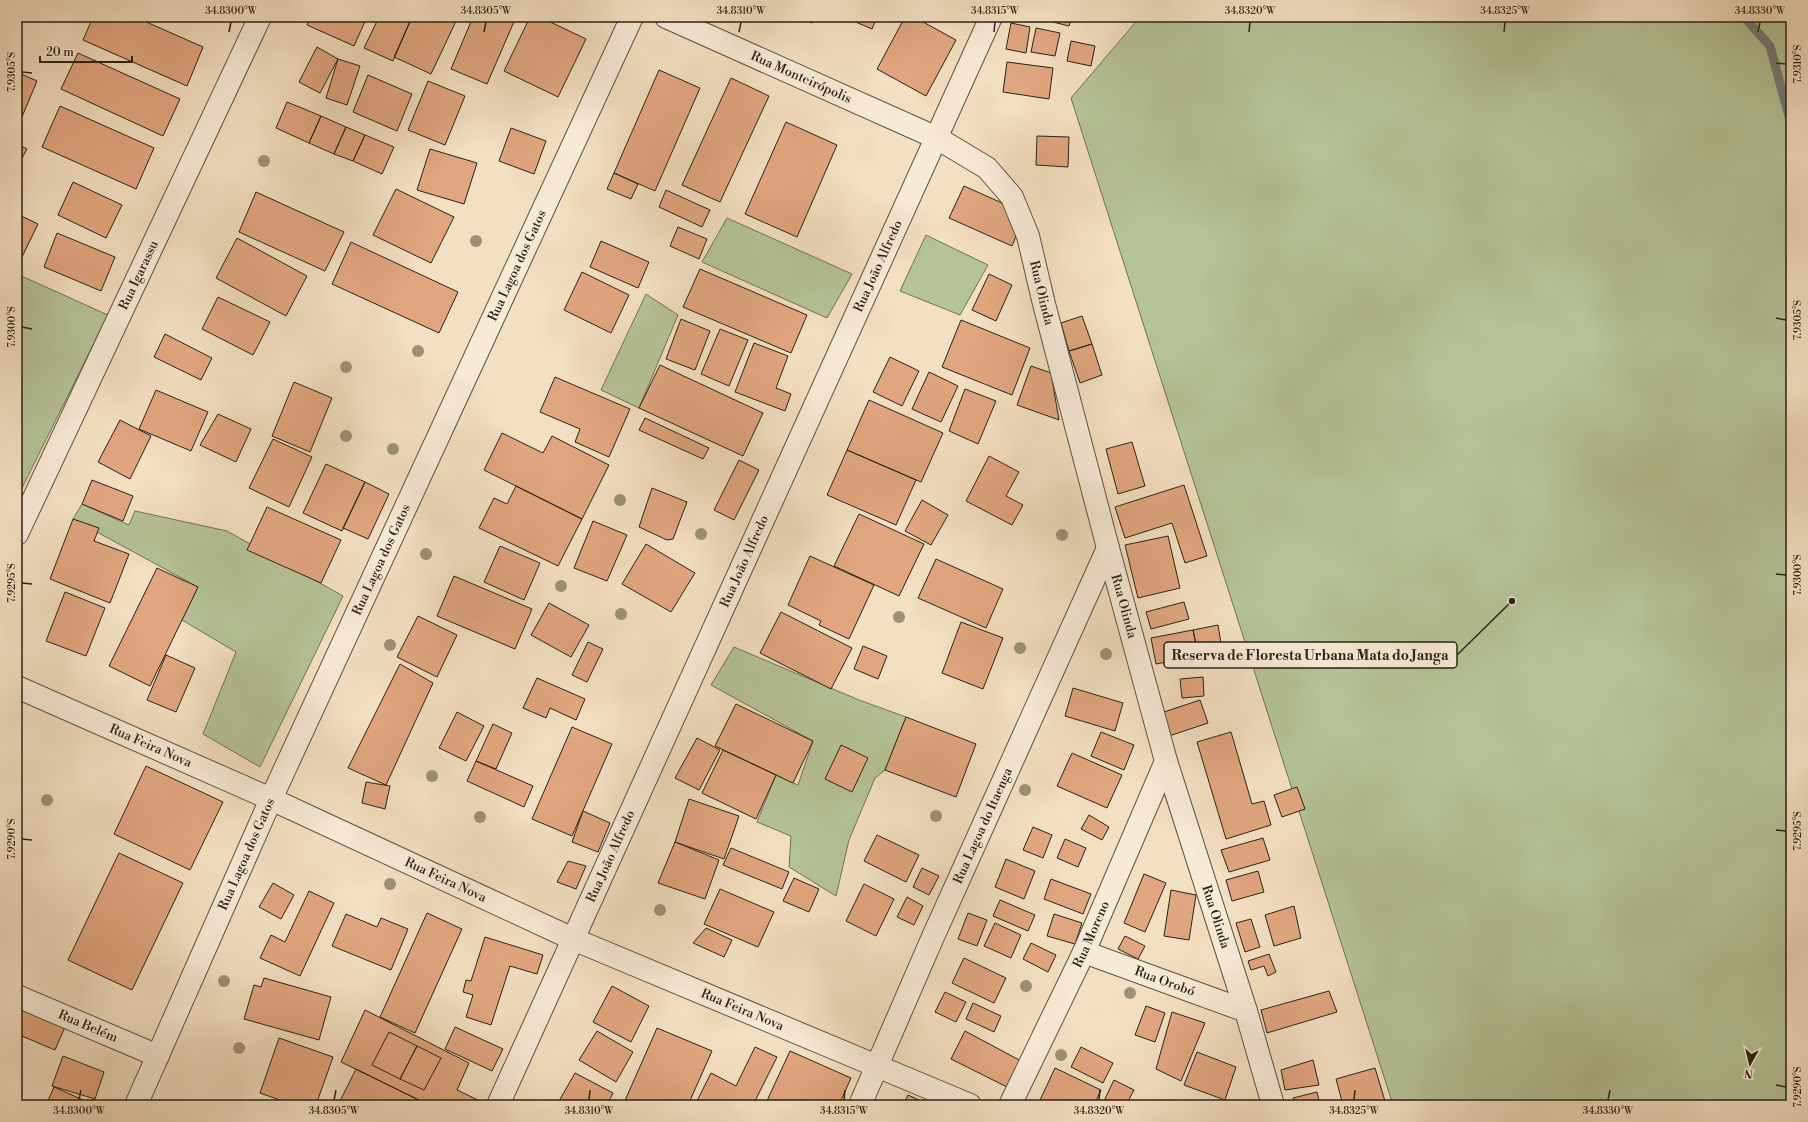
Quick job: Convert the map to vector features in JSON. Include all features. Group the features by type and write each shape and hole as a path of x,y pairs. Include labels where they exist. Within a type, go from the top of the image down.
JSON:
{"street":[{"name":"Rua Igarassu","path":"17,534 260,17"},
{"name":"Rua Lagoa dos Gatos","path":"136,1105 270,799 632,17"},
{"name":"Rua Monteirópolis","path":"666,17 937,138"},
{"name":"Rua João Alfredo","path":"498,1105 937,138 990,17"},
{"name":"Rua Olinda","path":"937,138 987,168 1012,197 1028,236 1108,548 1166,761 1246,1011 1273,1105"},
{"name":"Rua Lagoa do Itaenga","path":"860,1105 932,939 1108,548"},
{"name":"Rua Feira Nova","path":"17,687 270,799 574,939 878,1065 970,1105"},
{"name":"Rua Moreno","path":"1010,1105 1084,952 1166,761"},
{"name":"Rua Orobó","path":"1084,952 1246,1011"},
{"name":"Rua Belém","path":"17,996 158,1056"}],"green space":[{"path":"1140,17 1791,17 1791,1105 1393,1105 1071,98"},
{"path":"727,218 852,274 827,318 702,262"},
{"path":"926,235 988,265 960,315 900,291"},
{"path":"17,274 108,315 18,496 17,496"},
{"path":"646,294 678,315 639,408 601,390"},
{"path":"82,504 129,525 135,511 227,531 343,596 260,767 203,734 236,652 182,620 198,587 73,519"},
{"path":"734,647 859,700 906,717 885,770 875,778 849,840 836,896 789,867 791,836 757,822 776,775 798,785 813,741 711,685"}],"building":[{"path":"93,17 135,17 203,47 187,86 83,40"},
{"path":"311,17 367,17 354,46 307,25"},
{"path":"379,17 412,17 393,61 364,48"},
{"path":"412,17 458,17 431,74 394,57"},
{"path":"473,17 516,17 487,84 451,69"},
{"path":"530,17 540,17 586,39 558,97 504,71"},
{"path":"796,17 814,17 812,23"},
{"path":"844,17 877,17 872,29"},
{"path":"905,17 914,17 956,40 926,96 877,69"},
{"path":"1033,17 1072,17 1069,26"},
{"path":"1011,23 1030,27 1026,53 1006,49"},
{"path":"1036,28 1060,33 1055,56 1031,52"},
{"path":"1071,41 1095,46 1091,66 1067,61"},
{"path":"317,47 338,59 320,93 299,82"},
{"path":"78,53 180,99 163,136 61,89"},
{"path":"338,59 360,66 347,105 326,98"},
{"path":"1007,62 1053,68 1049,99 1003,92"},
{"path":"659,70 700,88 655,191 614,173"},
{"path":"17,72 37,81 19,124 17,123"},
{"path":"368,75 412,94 397,131 353,112"},
{"path":"731,78 769,96 720,202 682,185"},
{"path":"428,81 465,96 445,145 408,130"},
{"path":"287,102 321,116 309,143 276,128"},
{"path":"60,106 154,148 136,189 42,147"},
{"path":"321,116 346,127 334,154 309,143"},
{"path":"786,122 837,145 797,237 745,214"},
{"path":"346,127 365,135 353,161 334,154"},
{"path":"511,128 546,141 534,174 499,161"},
{"path":"365,135 394,147 382,174 353,161"},
{"path":"1037,136 1069,137 1068,167 1036,165"},
{"path":"17,144 27,149 17,167"},
{"path":"430,149 477,163 464,204 417,190"},
{"path":"614,173 638,184 631,199 607,189"},
{"path":"73,182 122,205 106,238 58,215"},
{"path":"964,186 1011,207 1019,229 1012,246 949,218"},
{"path":"396,189 454,217 431,263 373,235"},
{"path":"666,190 710,210 702,227 659,207"},
{"path":"256,192 344,232 325,271 239,232"},
{"path":"17,214 38,224 21,259 17,257"},
{"path":"678,227 707,239 699,259 670,246"},
{"path":"57,233 115,257 101,291 44,267"},
{"path":"237,238 307,276 286,316 216,278"},
{"path":"601,241 649,262 638,288 590,267"},
{"path":"351,242 458,292 439,333 332,284"},
{"path":"700,269 807,315 791,353 683,307"},
{"path":"582,272 629,295 611,333 564,310"},
{"path":"989,274 1012,285 996,321 972,310"},
{"path":"218,297 270,322 253,355 202,329"},
{"path":"1082,316 1092,344 1069,351 1061,323"},
{"path":"681,319 710,331 695,370 666,359"},
{"path":"961,320 1030,348 1012,395 942,367"},
{"path":"720,329 748,340 729,386 701,374"},
{"path":"165,334 212,358 201,380 154,357"},
{"path":"754,343 788,356 776,388 791,394 785,411 735,392"},
{"path":"1092,344 1102,375 1080,383 1069,351"},
{"path":"890,357 919,371 902,406 873,392"},
{"path":"660,365 763,413 743,456 639,408"},
{"path":"1031,366 1051,373 1059,420 1017,405"},
{"path":"929,372 958,386 941,422 912,409"},
{"path":"555,377 630,409 609,457 575,442 580,429 540,412"},
{"path":"294,382 332,398 310,452 272,436"},
{"path":"965,389 996,401 978,444 949,431"},
{"path":"156,390 208,412 191,451 139,429"},
{"path":"869,400 943,433 921,482 847,450"},
{"path":"218,414 251,429 236,462 200,445"},
{"path":"645,418 709,448 703,459 639,430"},
{"path":"120,420 151,436 130,479 98,462"},
{"path":"502,433 543,453 552,436 609,465 582,519 484,470"},
{"path":"273,439 312,457 289,507 249,488"},
{"path":"1132,442 1145,486 1118,494 1106,449"},
{"path":"847,450 916,480 896,525 827,495"},
{"path":"989,456 1019,472 1006,496 1023,505 1012,525 966,501"},
{"path":"739,460 759,470 734,520 714,510"},
{"path":"326,464 365,482 342,531 303,513"},
{"path":"92,480 133,496 123,521 82,504"},
{"path":"365,482 389,494 368,539 343,528"},
{"path":"1184,485 1207,556 1185,563 1172,523 1125,538 1115,507"},
{"path":"516,486 582,519 558,566 479,528 494,498 507,504"},
{"path":"652,488 687,502 673,539 667,540 639,527"},
{"path":"922,500 948,515 931,545 905,531"},
{"path":"267,507 341,540 321,583 247,550"},
{"path":"859,514 924,544 899,596 834,566"},
{"path":"73,519 99,528 94,541 129,554 110,603 50,579"},
{"path":"593,521 627,535 607,581 574,568"},
{"path":"1168,536 1180,588 1138,598 1125,545"},
{"path":"646,544 695,573 671,612 622,584"},
{"path":"500,546 540,563 524,600 484,582"},
{"path":"810,556 874,585 849,639 819,625 821,621 788,605"},
{"path":"936,559 1003,589 986,628 918,598"},
{"path":"157,568 198,587 150,686 109,666"},
{"path":"454,576 532,609 515,649 437,616"},
{"path":"65,592 105,608 86,656 46,641"},
{"path":"1184,602 1189,619 1151,629 1146,612"},
{"path":"549,603 589,625 571,657 531,635"},
{"path":"781,612 852,648 831,689 760,653"},
{"path":"418,616 457,635 437,677 397,657"},
{"path":"961,622 1003,638 983,689 942,673"},
{"path":"1218,625 1222,649 1198,653 1193,630"},
{"path":"1193,630 1198,656 1156,664 1151,638"},
{"path":"588,642 603,649 587,682 572,675"},
{"path":"863,646 887,656 878,679 854,669"},
{"path":"166,655 195,668 176,712 147,700"},
{"path":"400,664 433,683 386,785 348,768"},
{"path":"1203,677 1204,696 1182,698 1180,679"},
{"path":"537,678 585,699 576,720 550,708 546,718 523,708"},
{"path":"1073,688 1123,703 1115,731 1065,716"},
{"path":"1200,700 1208,723 1169,736 1161,713"},
{"path":"736,704 813,741 793,783 715,746"},
{"path":"457,712 484,726 466,761 439,748"},
{"path":"906,717 976,744 956,797 885,770"},
{"path":"493,724 512,733 496,769 476,761"},
{"path":"572,727 612,744 572,836 532,819"},
{"path":"1101,732 1134,745 1124,770 1091,756"},
{"path":"1231,732 1252,804 1264,801 1271,825 1226,839 1197,742"},
{"path":"697,738 720,750 699,790 675,778"},
{"path":"841,745 868,758 852,792 825,779"},
{"path":"723,750 776,775 756,819 702,793"},
{"path":"1072,753 1122,775 1107,808 1057,786"},
{"path":"476,761 533,786 524,807 467,781"},
{"path":"146,766 223,802 190,870 114,834"},
{"path":"366,782 390,786 385,809 362,803"},
{"path":"1297,787 1305,809 1282,817 1274,795"},
{"path":"689,799 739,816 724,859 675,842"},
{"path":"583,811 610,823 598,852 572,842"},
{"path":"1089,815 1109,827 1102,840 1081,829"},
{"path":"1033,827 1052,835 1043,858 1023,850"},
{"path":"877,835 919,855 906,882 864,861"},
{"path":"1263,838 1270,860 1229,872 1221,850"},
{"path":"1065,839 1086,848 1078,867 1057,858"},
{"path":"675,842 719,860 705,899 658,883"},
{"path":"731,848 789,872 782,889 723,865"},
{"path":"119,853 183,883 132,990 68,960"},
{"path":"1006,859 1035,871 1024,899 995,887"},
{"path":"568,861 586,866 576,889 557,882"},
{"path":"922,868 939,876 929,895 913,887"},
{"path":"1258,871 1264,892 1232,901 1226,880"},
{"path":"1144,874 1166,883 1145,932 1124,923"},
{"path":"794,878 819,889 809,912 783,901"},
{"path":"1051,879 1091,894 1083,914 1044,899"},
{"path":"273,883 294,895 281,919 259,907"},
{"path":"864,884 894,899 876,936 846,921"},
{"path":"720,889 774,912 758,947 704,924"},
{"path":"1171,890 1196,895 1189,940 1164,936"},
{"path":"309,891 334,903 300,976 260,958 271,935 285,942"},
{"path":"907,897 923,906 914,925 897,917"},
{"path":"1000,900 1035,915 1028,931 993,916"},
{"path":"1294,906 1301,938 1274,946 1265,915"},
{"path":"427,913 462,929 415,1033 380,1017"},
{"path":"968,913 987,920 977,946 958,939"},
{"path":"346,914 377,927 381,918 408,929 391,970 332,946"},
{"path":"1054,914 1082,923 1075,944 1047,936"},
{"path":"1251,919 1260,947 1245,952 1236,923"},
{"path":"995,923 1021,935 1011,958 984,946"},
{"path":"706,928 732,940 724,957 693,943"},
{"path":"1125,936 1145,946 1138,959 1118,949"},
{"path":"485,937 543,955 537,974 510,966 491,1025 466,1017 473,995 463,992 466,980 471,981"},
{"path":"1031,943 1056,955 1048,972 1023,959"},
{"path":"1269,954 1276,972 1268,976 1264,966 1251,970 1248,961"},
{"path":"964,958 1006,978 994,1003 952,983"},
{"path":"264,978 331,997 319,1040 244,1019 254,985 261,987"},
{"path":"612,986 649,1006 631,1042 593,1022"},
{"path":"1329,991 1337,1012 1267,1033 1261,1010"},
{"path":"945,992 966,1002 956,1022 935,1012"},
{"path":"973,1003 1001,1016 994,1032 966,1019"},
{"path":"1146,1006 1165,1013 1155,1042 1135,1035"},
{"path":"17,1007 65,1027 55,1050 17,1034"},
{"path":"365,1010 469,1063 457,1090 480,1101 478,1105 429,1105 341,1062"},
{"path":"1172,1012 1205,1023 1181,1081 1156,1069"},
{"path":"455,1027 503,1049 492,1071 445,1049"},
{"path":"657,1028 712,1051 688,1105 623,1105"},
{"path":"597,1031 633,1052 616,1082 579,1060"},
{"path":"965,1031 1023,1062 1009,1088 951,1059"},
{"path":"389,1032 417,1046 400,1079 372,1065"},
{"path":"279,1038 333,1057 316,1105 294,1105 260,1093"},
{"path":"417,1046 441,1058 424,1090 400,1079"},
{"path":"755,1047 777,1057 753,1105 695,1105 711,1073 736,1086"},
{"path":"1081,1047 1113,1063 1103,1083 1071,1067"},
{"path":"790,1051 851,1078 839,1105 765,1105"},
{"path":"1197,1052 1236,1067 1225,1100 1184,1085"},
{"path":"63,1056 104,1072 95,1099 52,1086"},
{"path":"1313,1060 1319,1085 1285,1090 1281,1070"},
{"path":"1055,1068 1101,1090 1094,1105 1051,1105 1040,1100"},
{"path":"1375,1068 1385,1101 1388,1105 1343,1105 1336,1079"},
{"path":"356,1069 429,1105 338,1105"},
{"path":"575,1073 613,1093 607,1105 566,1105 559,1101"},
{"path":"1114,1080 1134,1090 1126,1105 1102,1105"},
{"path":"54,1087 90,1103 89,1105 46,1105"},
{"path":"1317,1092 1320,1105 1294,1105 1293,1098"},
{"path":"908,1095 930,1105 903,1105"}],"waterway":[{"path":"1744,17 1770,46 1791,124"}],"place":[{"name":"Reserva de Floresta Urbana Mata do Janga","path":"1512,601"}]}
